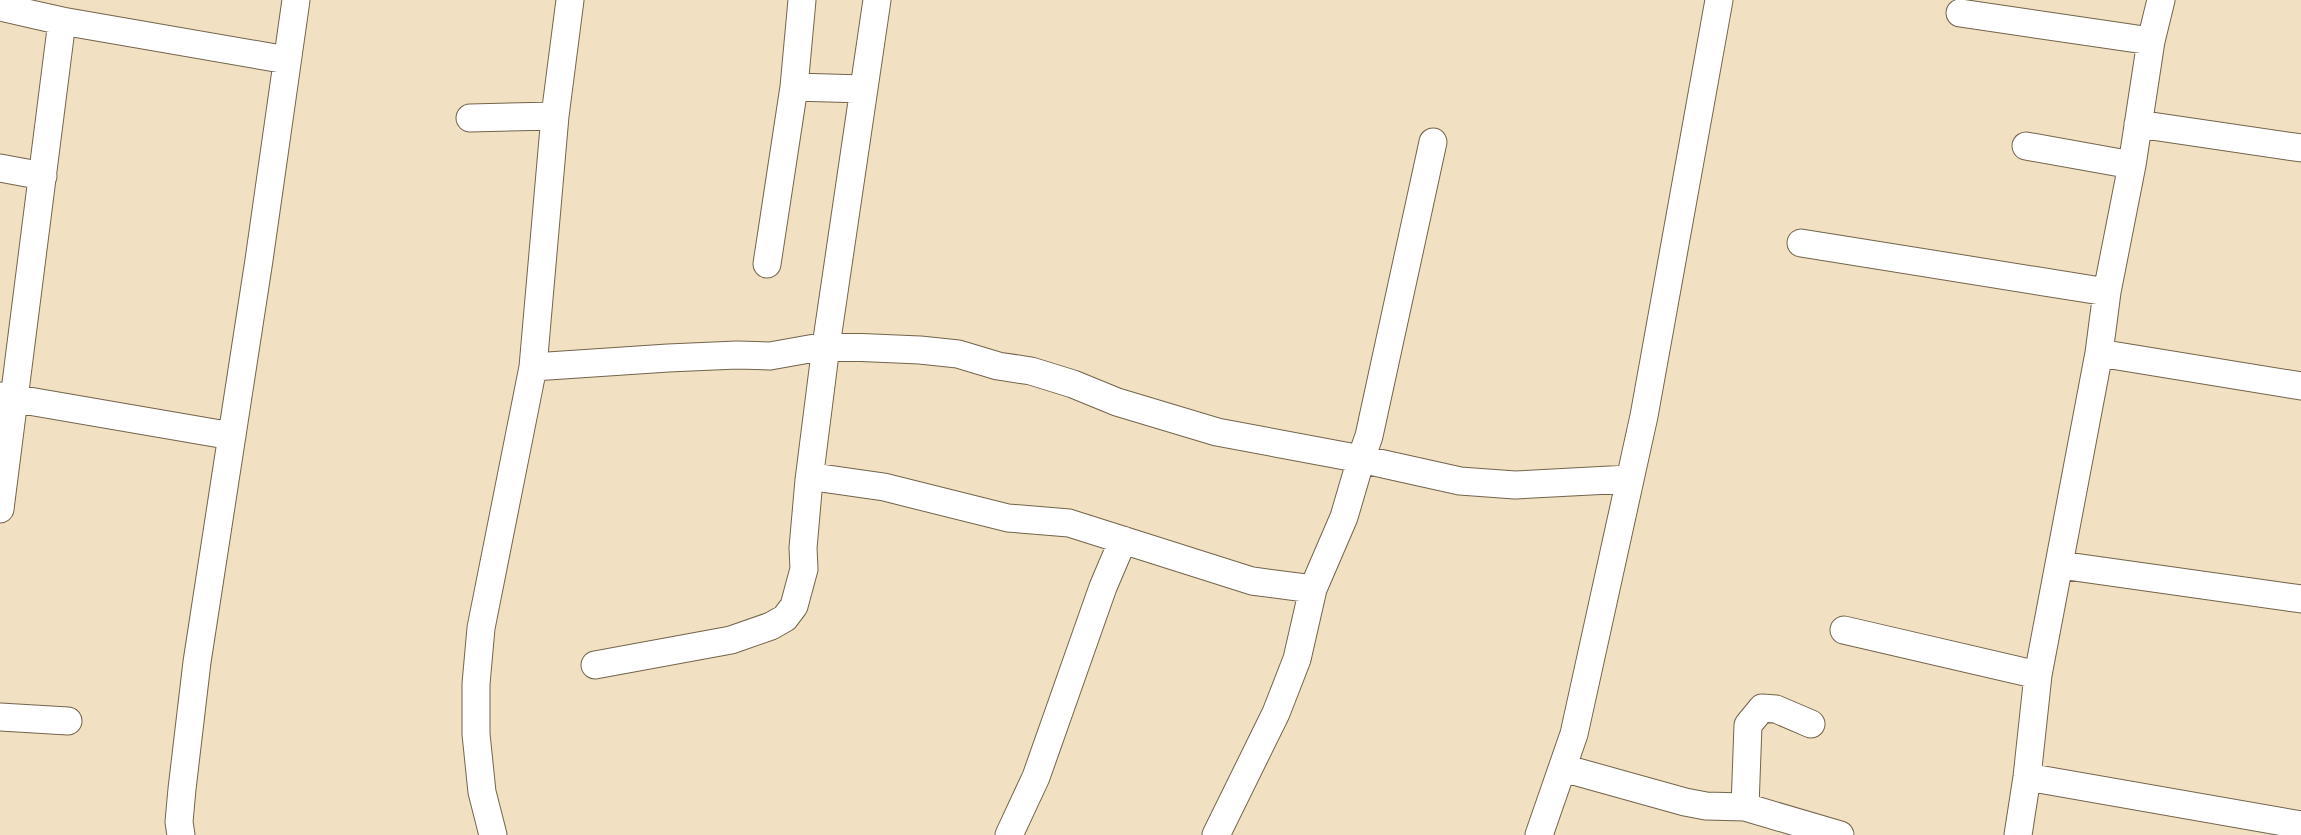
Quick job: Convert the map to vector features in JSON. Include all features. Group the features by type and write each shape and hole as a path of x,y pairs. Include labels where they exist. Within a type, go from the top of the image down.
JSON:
{"street":[{"path":"181,835 179,822 182,789 197,662 296,0"},
{"path":"493,835 482,792 476,734 476,684 481,628 533,367 555,116 570,0"},
{"path":"767,264 794,87 802,0"},
{"path":"595,665 731,640 771,626 785,618 794,606 804,569 803,548 809,480 826,346 877,0"},
{"path":"1539,835 1574,734 1644,416 1719,0"},
{"path":"2018,835 2038,675 2099,353 2107,292 2132,165 2151,41 2161,0"},
{"path":"0,7 62,21 287,60"},
{"path":"1960,13 2151,41"},
{"path":"0,509 7,398 43,176 62,21"},
{"path":"794,87 864,89"},
{"path":"470,118 555,116"},
{"path":"2138,124 2301,148"},
{"path":"1216,835 1276,713 1297,659 1313,590 1344,517 1369,436 1433,142"},
{"path":"2026,146 2132,165"},
{"path":"0,168 43,176"},
{"path":"1801,243 2107,292"},
{"path":"533,367 680,357 770,356 826,346 884,347 958,354 998,366 1031,371 1073,384 1118,402 1216,432 1361,459 1460,481 1515,486 1629,479"},
{"path":"2099,353 2301,386"},
{"path":"7,398 232,436"},
{"path":"809,480 821,478 884,488 1008,518 1069,523 1252,581 1313,590"},
{"path":"1009,835 1036,777 1103,587 1123,540"},
{"path":"2060,565 2301,599"},
{"path":"1844,630 2038,675"},
{"path":"1745,807 1748,725 1753,717 1762,708 1776,709 1811,724"},
{"path":"0,717 68,721"},
{"path":"1563,768 1685,802 1706,806 1745,807 1840,835"},
{"path":"2027,777 2301,825"}]}
